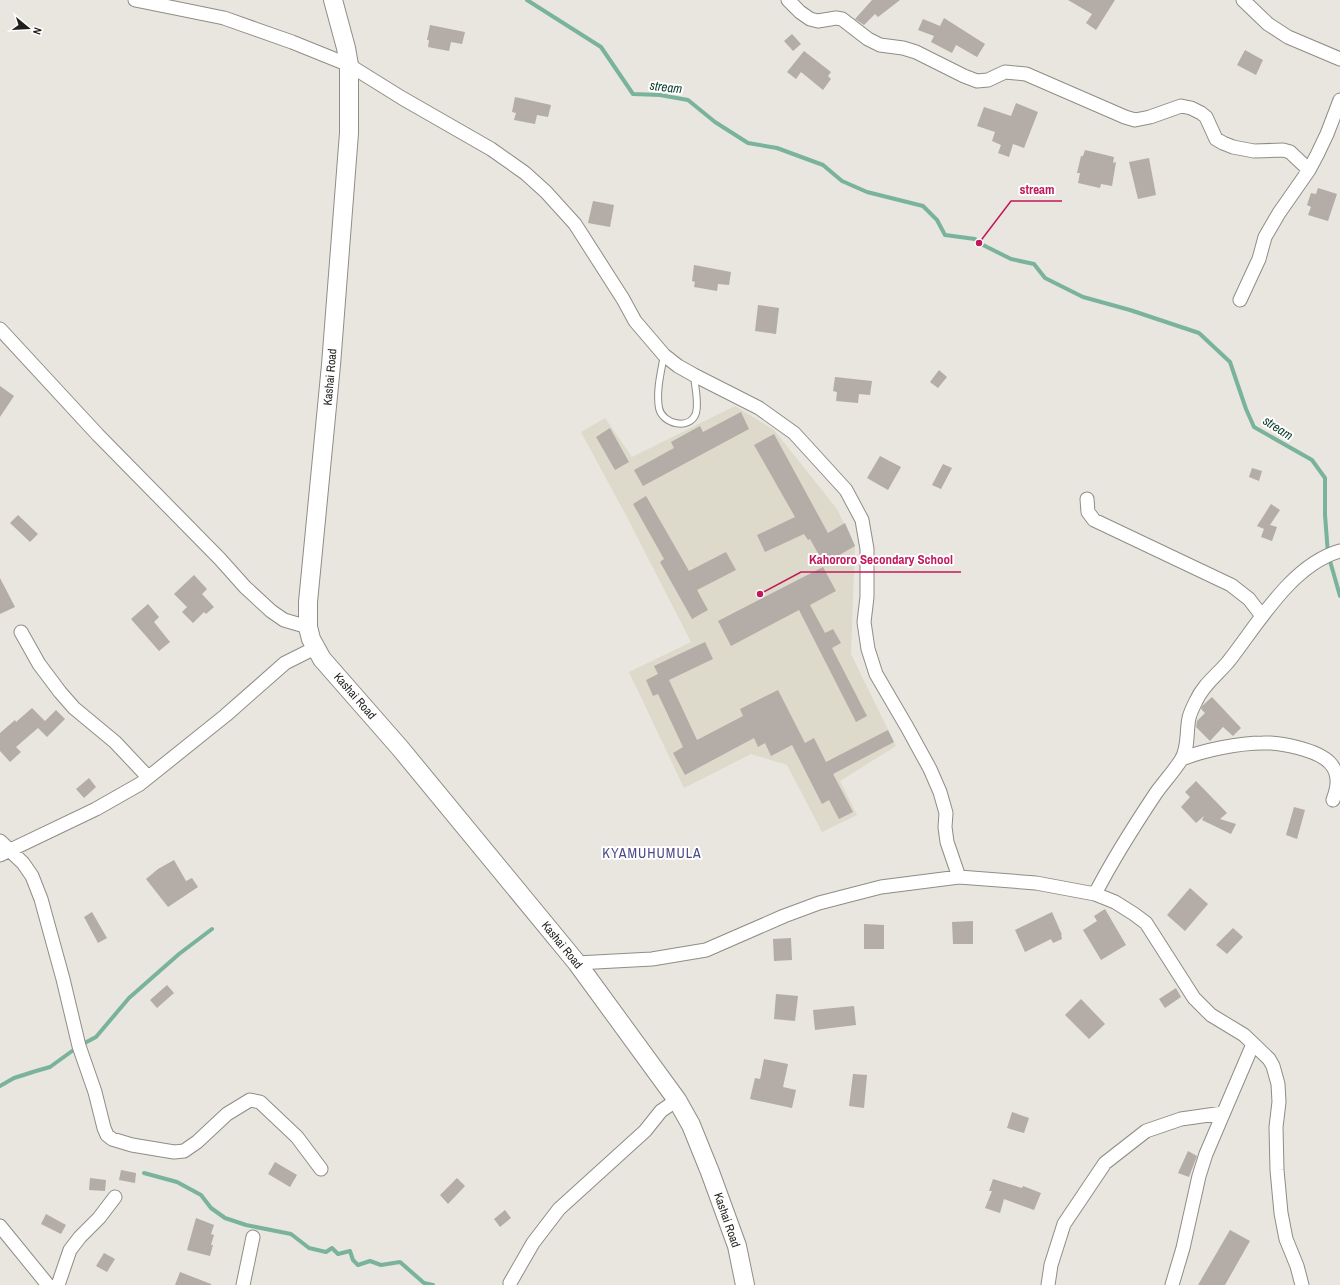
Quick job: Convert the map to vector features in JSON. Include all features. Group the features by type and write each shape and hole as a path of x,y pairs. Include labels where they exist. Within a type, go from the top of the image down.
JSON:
{"street":[{"path":"135,0 224,18 292,42 349,65 402,98 491,149 525,173 546,192 575,224 635,320 664,355 678,366 758,408 794,433 846,490 862,520 867,549 867,597 864,622 868,649 876,674 930,769 940,792 946,813 947,842 959,877"},
{"name":"Kashai Road","path":"333,0 349,65 349,132 331,365 309,594 308,628 311,639 322,659 424,776 577,963 677,1100 691,1125 710,1172 737,1246 745,1285"},
{"path":"788,0 800,12 810,19 818,21 836,18 842,19 868,39 880,45 903,48 916,52 977,81 988,80 1005,72 1026,74 1134,120 1150,117 1182,106 1191,108 1206,117 1216,139 1223,143 1233,147 1254,151 1283,150 1290,152 1309,170"},
{"path":"1243,0 1268,24 1288,37 1340,59"},
{"path":"1240,300 1259,259 1265,237 1279,213 1309,170 1327,134 1340,100"},
{"path":"0,329 98,435 220,559 245,587 271,612 284,620 308,628"},
{"path":"1087,499 1088,512 1094,520 1231,585 1249,599 1262,616"},
{"path":"1095,894 1123,843 1157,792 1182,759 1187,740 1189,719 1196,700 1204,687 1226,665 1262,616 1289,585 1309,567 1328,554 1340,551"},
{"path":"21,632 39,664 74,708 115,742 148,777"},
{"path":"5,853 96,809 140,784 226,715 285,663 315,648"},
{"path":"1182,759 1195,754 1249,744 1278,743 1288,745 1305,750 1329,762 1335,770 1338,780 1337,790 1333,800"},
{"path":"0,841 5,853 23,863 32,876 41,899 80,1046 107,1135 112,1139 132,1145 174,1152 184,1150 197,1142 228,1114 250,1100 256,1100 297,1137 321,1169"},
{"path":"577,963 652,958 706,950 784,916 819,903 881,887 959,877 1036,883 1095,894 1115,902 1146,923 1194,998 1211,1015 1244,1035 1269,1059 1276,1073 1279,1102 1276,1126 1277,1170 1281,1213 1286,1239 1297,1266 1302,1285"},
{"path":"1172,1285 1183,1248 1199,1176 1212,1137 1253,1044"},
{"path":"510,1283 533,1243 559,1210 645,1131 661,1111 677,1100"},
{"path":"1048,1285 1051,1265 1064,1224 1105,1163 1146,1131 1181,1119 1223,1113"},
{"path":"58,1285 70,1250 80,1237 100,1218 115,1197"},
{"path":"0,1226 48,1285"},
{"path":"244,1285 253,1237"}],"lane":[{"path":"664,355 658,396 659,409 663,418 669,422 680,424 688,422 695,414 697,404 694,375"}],"shaded area":[{"path":"735,406 774,430 837,509 855,546 851,654 896,746 840,781 857,815 822,832 787,765 751,754 684,788 629,672 691,642 628,519 581,432 605,418 632,457"}],"building":[{"path":"872,0 900,0 878,17 875,14 864,25 855,19"},
{"path":"1068,0 1115,0 1096,30 1086,23 1092,14"},
{"path":"944,18 985,44 977,57 956,45 952,53 931,42 934,36 918,30 923,19 940,26"},
{"path":"430,25 465,32 462,44 451,42 449,51 428,47 429,40 427,40"},
{"path":"792,34 801,44 793,51 784,41"},
{"path":"1245,50 1263,60 1256,75 1237,65"},
{"path":"804,51 831,72 828,76 831,79 823,90 801,72 796,79 787,72"},
{"path":"515,97 551,105 548,117 537,115 535,124 514,120 516,113 512,112"},
{"path":"1016,103 1038,112 1024,148 1013,144 1009,157 998,153 1001,145 992,141 995,132 977,126 984,107 1011,116"},
{"path":"1085,150 1114,157 1113,163 1116,162 1112,186 1101,184 1100,188 1078,183 1080,173 1077,173 1081,156 1083,156"},
{"path":"1149,158 1156,195 1138,199 1129,162"},
{"path":"1318,188 1337,194 1328,221 1308,215 1311,207 1307,205 1311,193 1316,194"},
{"path":"593,201 614,205 610,227 588,223"},
{"path":"694,265 731,272 729,285 718,284 717,291 694,287 695,282 692,281"},
{"path":"758,305 779,308 776,334 755,331"},
{"path":"939,370 947,377 938,388 930,382"},
{"path":"835,377 872,381 870,395 859,394 858,403 836,401 837,392 833,391"},
{"path":"0,386 14,396 0,417"},
{"path":"741,412 749,429 643,486 634,470 674,448 671,442 700,426 703,432"},
{"path":"610,428 629,462 615,470 596,437"},
{"path":"774,434 828,533 845,523 855,546 824,564 810,539 808,540 804,534 765,552 757,535 795,517 754,445"},
{"path":"880,456 901,467 888,490 867,478"},
{"path":"943,464 952,468 941,489 932,485"},
{"path":"1252,468 1262,471 1259,481 1249,477"},
{"path":"646,496 689,571 726,552 736,570 697,590 708,610 692,619 660,562 664,559 633,504"},
{"path":"1271,504 1280,510 1270,525 1277,527 1272,541 1261,537 1264,529 1257,526"},
{"path":"18,515 38,534 30,542 10,523"},
{"path":"823,567 836,591 810,605 825,633 833,629 841,643 832,648 867,716 856,722 799,610 731,646 718,621"},
{"path":"194,575 207,589 202,594 214,607 206,614 204,612 193,623 182,612 187,607 174,594"},
{"path":"0,578 15,607 0,614"},
{"path":"148,604 159,617 154,622 170,642 159,651 131,619"},
{"path":"705,642 713,659 669,680 697,740 743,716 740,709 778,690 805,743 814,738 826,762 888,730 894,742 833,774 853,812 839,819 829,800 822,804 792,745 771,756 765,743 758,747 754,738 685,775 673,753 683,747 658,694 653,696 646,680 658,674 654,666"},
{"path":"1212,697 1241,728 1233,736 1223,727 1210,741 1196,727 1197,721 1205,713 1201,709 1202,706"},
{"path":"32,708 45,721 56,710 65,719 47,737 38,728 16,747 21,752 10,762 0,751 0,733"},
{"path":"89,778 96,787 84,798 76,789"},
{"path":"1196,781 1227,813 1220,819 1236,824 1231,834 1202,820 1204,816 1196,823 1181,807 1190,797 1185,792"},
{"path":"1294,807 1305,810 1297,839 1286,835"},
{"path":"174,860 186,881 192,878 198,887 168,907 146,879 158,869"},
{"path":"1190,888 1208,904 1185,931 1167,915"},
{"path":"1105,909 1126,945 1101,960 1083,930 1097,921 1094,916"},
{"path":"92,912 107,938 98,943 84,917"},
{"path":"1052,912 1062,935 1062,939 1053,943 1051,939 1025,952 1015,930"},
{"path":"973,921 973,944 953,944 952,922"},
{"path":"864,924 884,925 884,949 864,949"},
{"path":"1233,928 1243,937 1227,954 1216,945"},
{"path":"791,938 792,960 774,961 773,939"},
{"path":"167,985 174,993 157,1008 150,1000"},
{"path":"1176,988 1181,997 1165,1008 1159,999"},
{"path":"776,994 798,996 795,1021 774,1019"},
{"path":"1081,999 1105,1024 1089,1039 1065,1015"},
{"path":"854,1006 856,1025 815,1030 813,1010"},
{"path":"764,1059 788,1064 783,1087 796,1090 792,1108 750,1099 755,1078 760,1079"},
{"path":"853,1074 867,1075 864,1108 849,1106"},
{"path":"1012,1112 1029,1118 1024,1133 1007,1128"},
{"path":"1188,1151 1197,1156 1189,1177 1178,1173"},
{"path":"275,1162 297,1175 290,1187 268,1174"},
{"path":"121,1170 136,1173 135,1183 119,1180"},
{"path":"90,1178 106,1180 105,1191 89,1190"},
{"path":"457,1178 465,1186 448,1204 440,1195"},
{"path":"993,1179 1022,1188 1023,1186 1041,1193 1034,1210 1004,1199 1000,1213 985,1208 992,1191 989,1191"},
{"path":"505,1210 511,1218 500,1227 494,1219"},
{"path":"46,1214 66,1225 61,1234 41,1224"},
{"path":"196,1218 214,1225 211,1234 214,1235 210,1256 187,1250"},
{"path":"1230,1230 1250,1241 1225,1285 1198,1285"},
{"path":"104,1253 115,1259 107,1272 96,1266"},
{"path":"180,1272 211,1284 211,1285 175,1285"}],"waterway":[{"name":"stream","path":"527,0 601,47 633,94 660,95 688,100 715,122 748,143 777,148 823,165 842,181 867,192 923,206 937,220 945,235 975,239 979,243 1011,259 1034,264 1045,278 1083,297 1130,310 1199,333 1230,362 1246,409 1254,427 1312,460 1325,478 1325,515 1328,554 1340,596"},
{"path":"0,1086 14,1078 50,1067 79,1046 96,1037 129,998 179,954 212,929"},
{"path":"144,1173 177,1182 201,1195 211,1208 225,1218 246,1225 291,1234 309,1248 326,1252 332,1248 338,1254 350,1251 353,1260 358,1265 370,1261 381,1265 400,1262 424,1283 433,1285"}],"place":[{"name":"stream","path":"979,243"},
{"name":"Kahororo Secondary School","path":"760,594"}],"district":[{"name":"KYAMUHUMULA","path":"652,853"}]}
